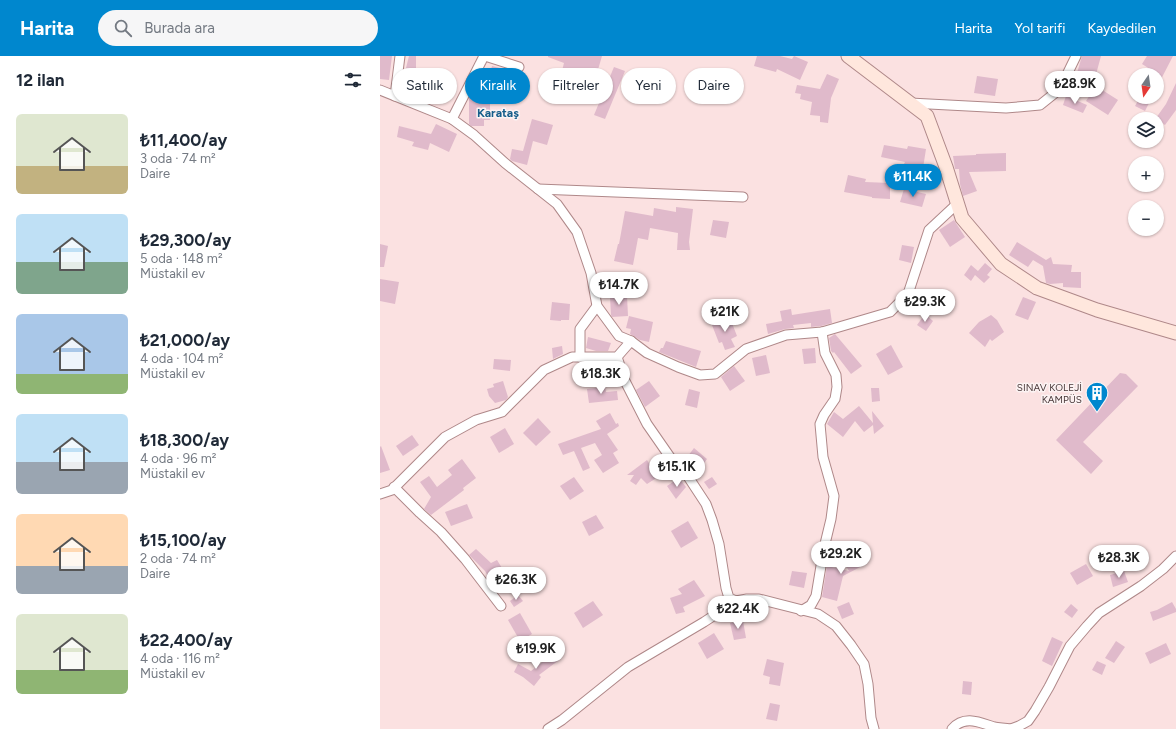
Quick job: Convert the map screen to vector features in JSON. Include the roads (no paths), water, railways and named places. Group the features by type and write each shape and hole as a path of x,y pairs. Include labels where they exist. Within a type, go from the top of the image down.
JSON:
{"street":[{"path":"398,68 400,56"},
{"path":"452,120 485,56 519,67"},
{"path":"849,56 927,116 946,167 962,218 1001,264 1037,288 1097,310 1176,333"},
{"path":"910,103 1006,108 1040,105 1060,89 1076,56"},
{"path":"380,90 392,95"},
{"path":"414,104 452,120 474,135 505,163 557,204 576,232 591,273 597,306 619,336 631,341 647,353 678,368 700,375 716,374 746,349 786,335 822,332 890,312 908,294 929,230 958,203"},
{"path":"538,189 742,197"},
{"path":"580,357 580,329 597,306"},
{"path":"801,611 811,605 816,596 834,496 823,457 820,424 824,415 835,399 837,387 836,375 825,353 822,332"},
{"path":"380,494 392,490 445,437 476,420 502,412 544,370 572,357 617,357 631,341"},
{"path":"617,357 625,381 647,424 672,460 687,475 706,504 719,544 729,598 736,601"},
{"path":"394,487 441,532 465,559 502,606"},
{"path":"952,729 962,722 969,720 1011,729 1028,721 1049,687 1070,646 1087,626 1099,613 1141,586 1176,556"},
{"path":"548,729 562,720 628,667 736,601 759,599 801,611 818,614 836,626 864,664 874,729"}],"place":[{"name":"SINAV KOLEJİ KAMPÜS","path":"1097,412"}],"district":[{"name":"Karataş","path":"498,113"}]}
